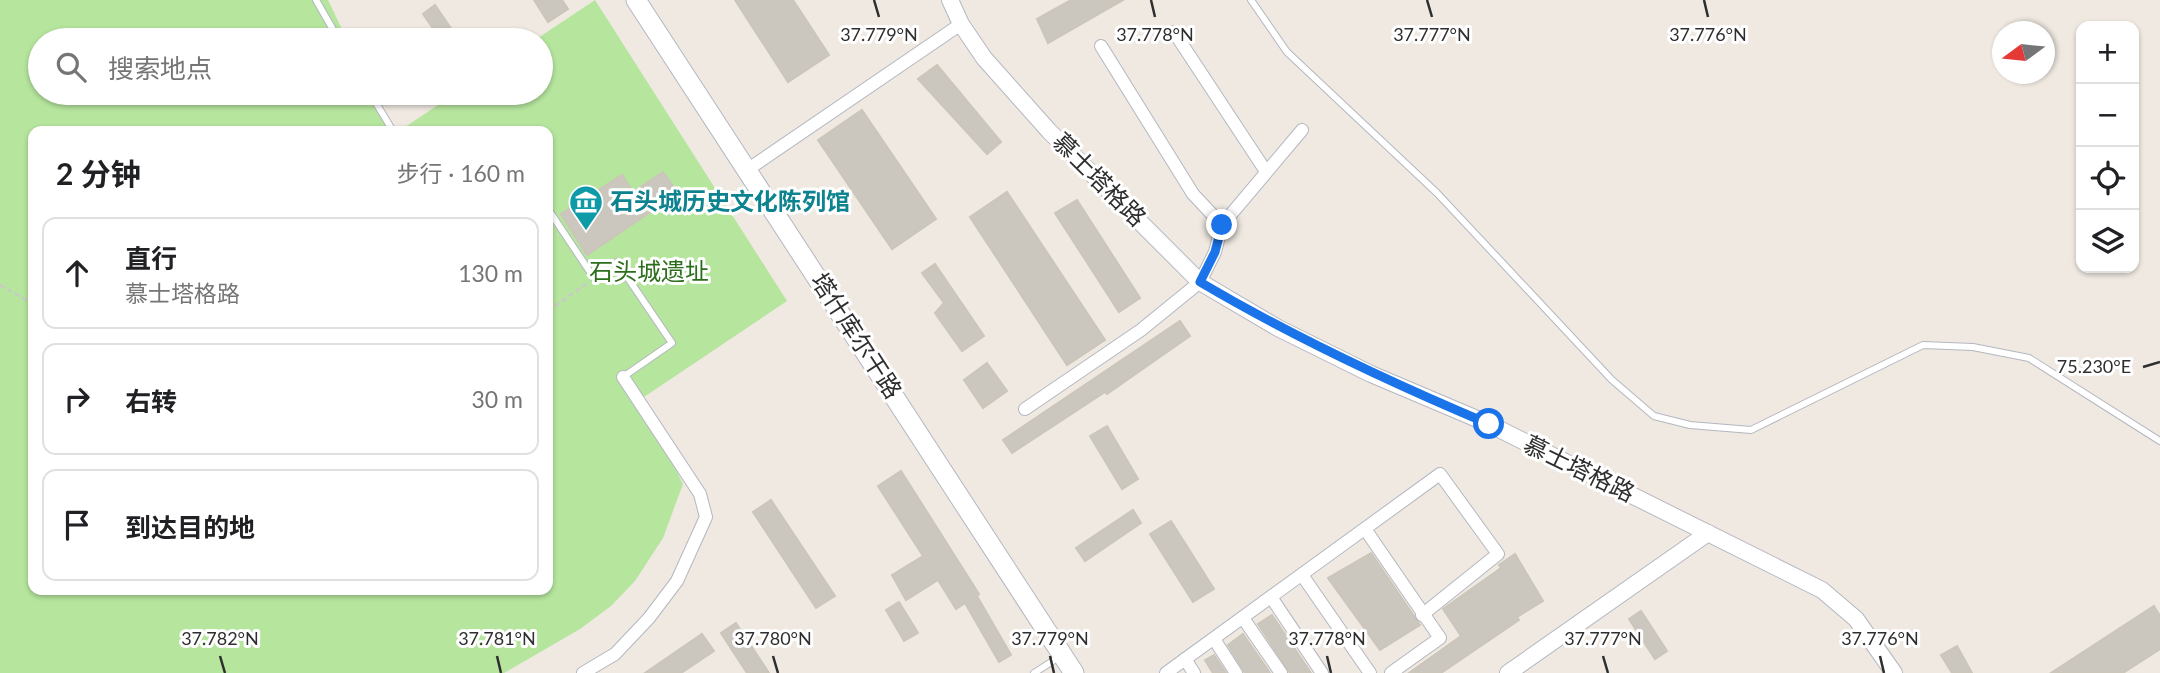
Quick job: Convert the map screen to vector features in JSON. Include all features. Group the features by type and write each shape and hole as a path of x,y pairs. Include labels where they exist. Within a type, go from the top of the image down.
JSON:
{"main road":[{"name":"塔什库尔干路","path":"636,0 1074,673"}],"street":[{"name":"慕士塔格路","path":"950,0 961,24 984,58 1049,131 1200,282 1278,328 1371,374 1489,424 1822,590 1856,619 1894,673"},
{"path":"747,170 961,24"},
{"path":"1174,32 1265,170"},
{"path":"1101,46 1193,194 1222,225"},
{"path":"1025,409 1140,330 1200,282 1215,252 1222,225 1265,170 1302,130"},
{"path":"583,673 615,654 649,618 677,581 706,517 701,494 623,377"},
{"path":"1167,673 1440,474 1499,554 1422,615"},
{"path":"1365,529 1440,638 1391,673"},
{"path":"1508,673 1708,533"},
{"path":"1302,575 1370,673"},
{"path":"1271,597 1322,673"},
{"path":"1243,618 1282,673"},
{"path":"1214,639 1236,673"},
{"path":"1185,659 1194,673"}],"lane":[{"path":"316,0 332,28"},
{"path":"1251,0 1287,52 1437,193 1612,380 1654,416 1689,425 1751,430 1923,345 1973,347 2029,358 2160,441"},
{"path":"377,105 390,126"},
{"path":"553,216 594,278"},
{"path":"617,262 672,343 623,377"},
{"path":"1034,673 1063,655"}],"path":[{"path":"553,307 594,278"},
{"path":"0,285 28,301"}],"green space":[{"name":"石头城遗址","path":"0,0 328,0 341,28 28,28 28,105 382,105 393,126 28,126 28,595 553,595 553,126 406,126 438,105 553,105 553,28 595,0 787,301 635,403 666,450 683,484 663,538 635,581 611,606 580,629 504,673 0,673"}],"building":[{"path":"534,0 562,0 568,9 548,22"},
{"path":"735,0 793,0 829,55 788,82"},
{"path":"1071,0 1123,0 1048,43 1037,19"},
{"path":"435,5 451,28 433,28 423,14"},
{"path":"937,65 1001,142 987,154 918,79"},
{"path":"862,110 936,219 892,249 818,140"},
{"path":"663,172 678,193 587,255 561,214 622,175 633,192"},
{"path":"1007,192 1105,340 1067,365 970,217"},
{"path":"1077,200 1140,298 1119,312 1055,213"},
{"path":"935,264 984,336 962,351 935,313 944,303 922,273"},
{"path":"1180,321 1190,336 1107,394 1105,392 1012,453 1003,440"},
{"path":"987,363 1007,391 983,408 964,380"},
{"path":"1107,426 1138,479 1122,489 1090,436"},
{"path":"901,471 979,594 977,596 1011,655 999,662 965,603 956,609 938,580 906,600 892,575 923,556 878,486"},
{"path":"771,500 835,596 816,608 753,512"},
{"path":"1133,510 1141,523 1085,561 1076,548"},
{"path":"1171,521 1214,589 1193,602 1150,534"},
{"path":"1371,553 1420,625 1380,650 1328,578"},
{"path":"1515,554 1543,601 1441,673 1409,673 1461,636 1443,609 1501,568 1499,565"},
{"path":"899,602 918,633 904,641 886,610"},
{"path":"2154,606 2160,616 2160,649 2123,673 2051,673"},
{"path":"1641,611 1667,651 1655,659 1629,619"},
{"path":"1272,615 1311,673 1290,673 1258,624"},
{"path":"736,623 769,673 747,673 721,633"},
{"path":"702,634 714,651 681,673 645,673"},
{"path":"1243,634 1270,673 1245,673 1228,645"},
{"path":"1957,646 1972,673 1952,673 1941,655"},
{"path":"1214,655 1226,673 1213,673 1205,660"}],"place":[{"name":"石头城历史文化陈列馆","path":"586,232"}],"route":[{"path":"1222,225 1215,252 1200,282 1278,328 1371,374 1489,424"}]}
